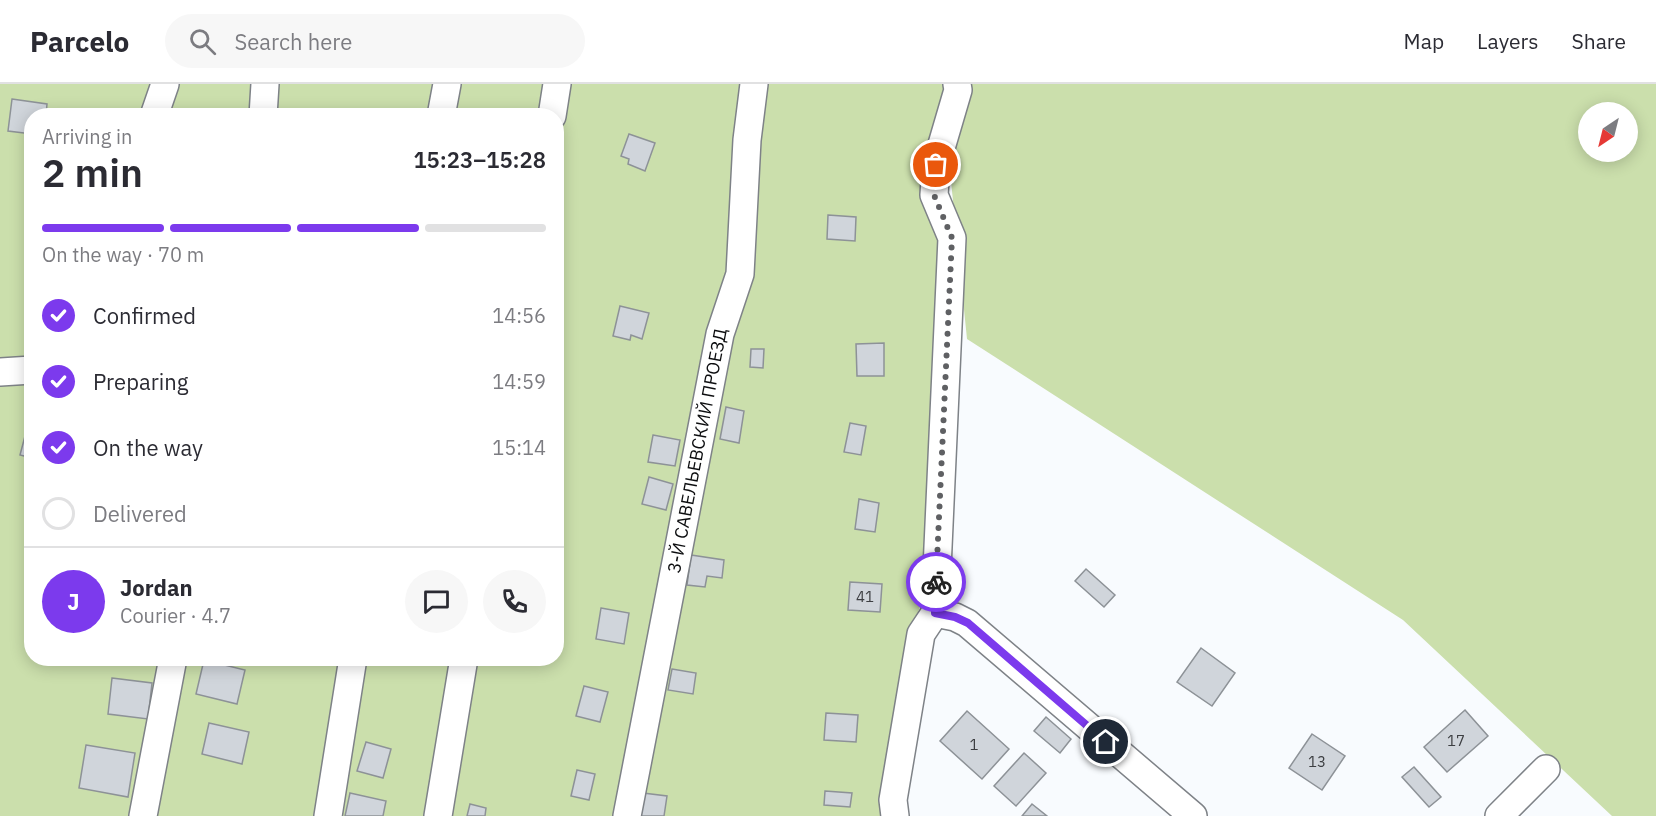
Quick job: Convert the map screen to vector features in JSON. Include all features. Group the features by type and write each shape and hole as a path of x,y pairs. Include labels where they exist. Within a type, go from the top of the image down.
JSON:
{"street":[{"path":"157,108 165,84"},
{"path":"264,108 265,84"},
{"path":"442,108 447,84"},
{"path":"553,108 557,84"},
{"name":"3-Й САВЕЛЬЕВСКИЙ ПРОЕЗД","path":"627,816 720,334 740,274 747,140 754,84"},
{"path":"895,816 893,800 921,634 935,613 952,238 934,195 936,165 958,90 957,84"},
{"path":"0,372 24,370"},
{"path":"935,613 955,617 968,623 1193,816"},
{"path":"143,816 171,666"},
{"path":"328,816 352,666"},
{"path":"438,816 463,666"},
{"path":"1499,816 1546,769"}],"green space":[{"path":"0,84 1656,84 1656,816 1612,816 1403,620 967,339 943,102 946,365 922,601 911,632 890,816 0,816"}],"building":[{"path":"12,99 47,104 47,108 24,108 24,133 8,131"},
{"path":"629,134 655,143 645,171 628,164 629,159 621,156"},
{"path":"828,215 856,217 855,241 827,239"},
{"path":"620,306 649,313 642,339 631,335 630,340 613,336"},
{"path":"884,343 884,376 857,376 856,344"},
{"path":"751,349 764,349 763,368 750,367"},
{"path":"726,407 744,411 739,443 720,439"},
{"path":"850,423 866,426 861,455 844,452"},
{"path":"653,435 680,440 675,466 648,462"},
{"path":"24,440 24,456 20,455"},
{"path":"649,477 673,484 666,510 642,504"},
{"path":"859,499 879,503 875,532 855,529"},
{"path":"691,555 724,560 722,578 707,576 705,587 687,585"},
{"path":"1086,569 1115,595 1104,607 1075,581"},
{"path":"850,582 882,584 880,612 848,610"},
{"path":"601,608 629,613 624,644 596,639"},
{"path":"1201,648 1235,673 1212,706 1177,682"},
{"path":"203,666 229,666 245,670 237,704 196,694"},
{"path":"672,669 696,673 693,694 668,690"},
{"path":"112,678 152,683 148,719 108,714"},
{"path":"584,686 608,692 600,722 576,716"},
{"path":"1465,710 1488,736 1447,772 1424,747"},
{"path":"967,711 1009,749 982,779 940,741"},
{"path":"826,713 858,715 856,742 824,740"},
{"path":"1046,717 1071,739 1060,753 1034,731"},
{"path":"209,723 249,732 242,764 202,754"},
{"path":"1312,734 1345,756 1322,790 1289,768"},
{"path":"366,742 391,749 383,778 357,771"},
{"path":"86,745 135,753 128,797 79,788"},
{"path":"1024,753 1046,773 1016,806 994,786"},
{"path":"1414,767 1441,797 1429,807 1402,777"},
{"path":"577,770 595,774 589,800 571,796"},
{"path":"825,791 852,793 850,807 824,805"},
{"path":"350,793 386,801 383,816 345,816"},
{"path":"643,793 667,796 664,816 639,816"},
{"path":"470,804 486,808 485,816 467,816"},
{"path":"1032,804 1047,816 1022,816"}],"way so far":[{"path":"936,165 934,195 952,238 936,582"}],"route":[{"path":"936,582 935,613 955,617 968,623 1106,742"}]}
